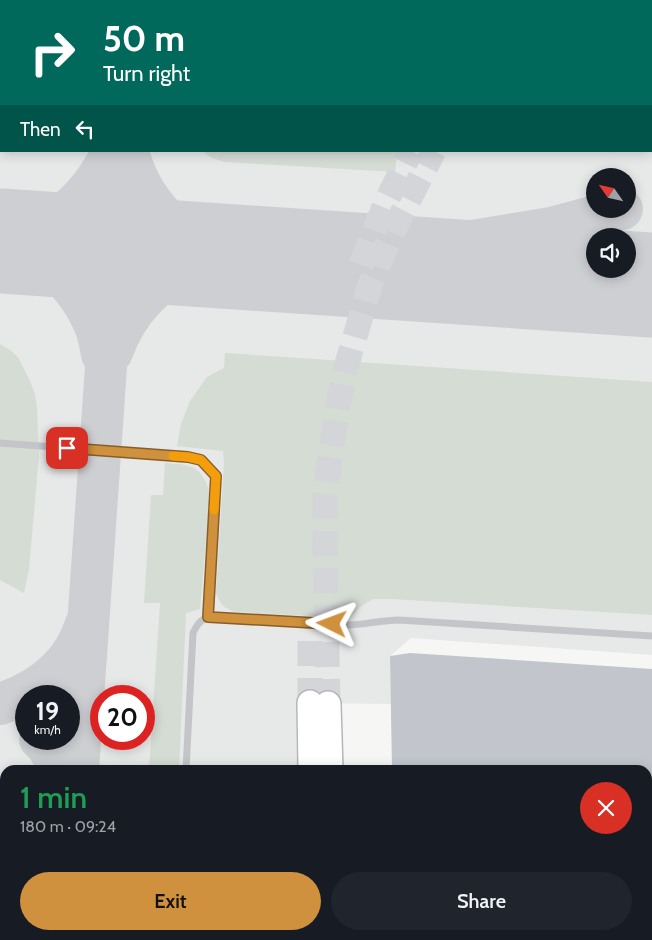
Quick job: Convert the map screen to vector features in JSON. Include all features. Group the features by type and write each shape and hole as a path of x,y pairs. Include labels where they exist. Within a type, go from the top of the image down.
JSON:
{"highway":[{"path":"312,765 319,703 329,765"}],"lane":[{"path":"0,443 188,457 201,460 216,476 208,617"},
{"path":"186,765 193,633 201,620 208,617 351,625 381,620 399,620 652,636"}],"shaded area":[{"path":"0,152 652,152 652,655 411,638 390,656 391,704 296,703 297,765 0,765"},
{"path":"203,152 397,152 395,172 224,162 212,158"},
{"path":"0,344 18,357 35,394 37,408 39,456 29,569 24,593 0,580"},
{"path":"225,353 652,382 652,615 392,599 373,599 360,607 350,618 235,612 228,609 221,603 216,593 224,463 223,451 177,446 181,424 190,401 207,377 224,368"},
{"path":"165,463 194,468 203,477 210,493 200,609 186,613 179,765 149,765 150,750 155,750 155,685 160,603 144,603 151,495 163,495"},
{"path":"410,653 652,669 652,765 392,765 390,656"}],"taxiway":[{"path":"0,241 37,229 68,211 93,185 112,152"},
{"path":"78,765 121,152"},
{"path":"128,152 133,168 150,200 175,228 206,248 223,254 242,257 253,258 430,248 551,228 588,218"},
{"path":"0,240 16,245 41,259 72,287 95,325 102,354"},
{"path":"112,352 125,324 155,288 181,271 210,261 234,256"},
{"path":"0,704 28,692 53,675 73,652 86,624"},
{"path":"49,750 58,765"}],"runway":[{"path":"0,241 652,285"}],"tunnel":[{"path":"361,265 386,202 411,152"},
{"path":"328,704 325,496 338,405 347,364 370,285 402,213 433,152"},
{"path":"310,641 310,703"}],"slow traffic":[{"path":"173,456 201,460 216,476 214,510"}],"route":[{"path":"67,448 188,457 201,460 216,476 208,617 332,624"}]}
